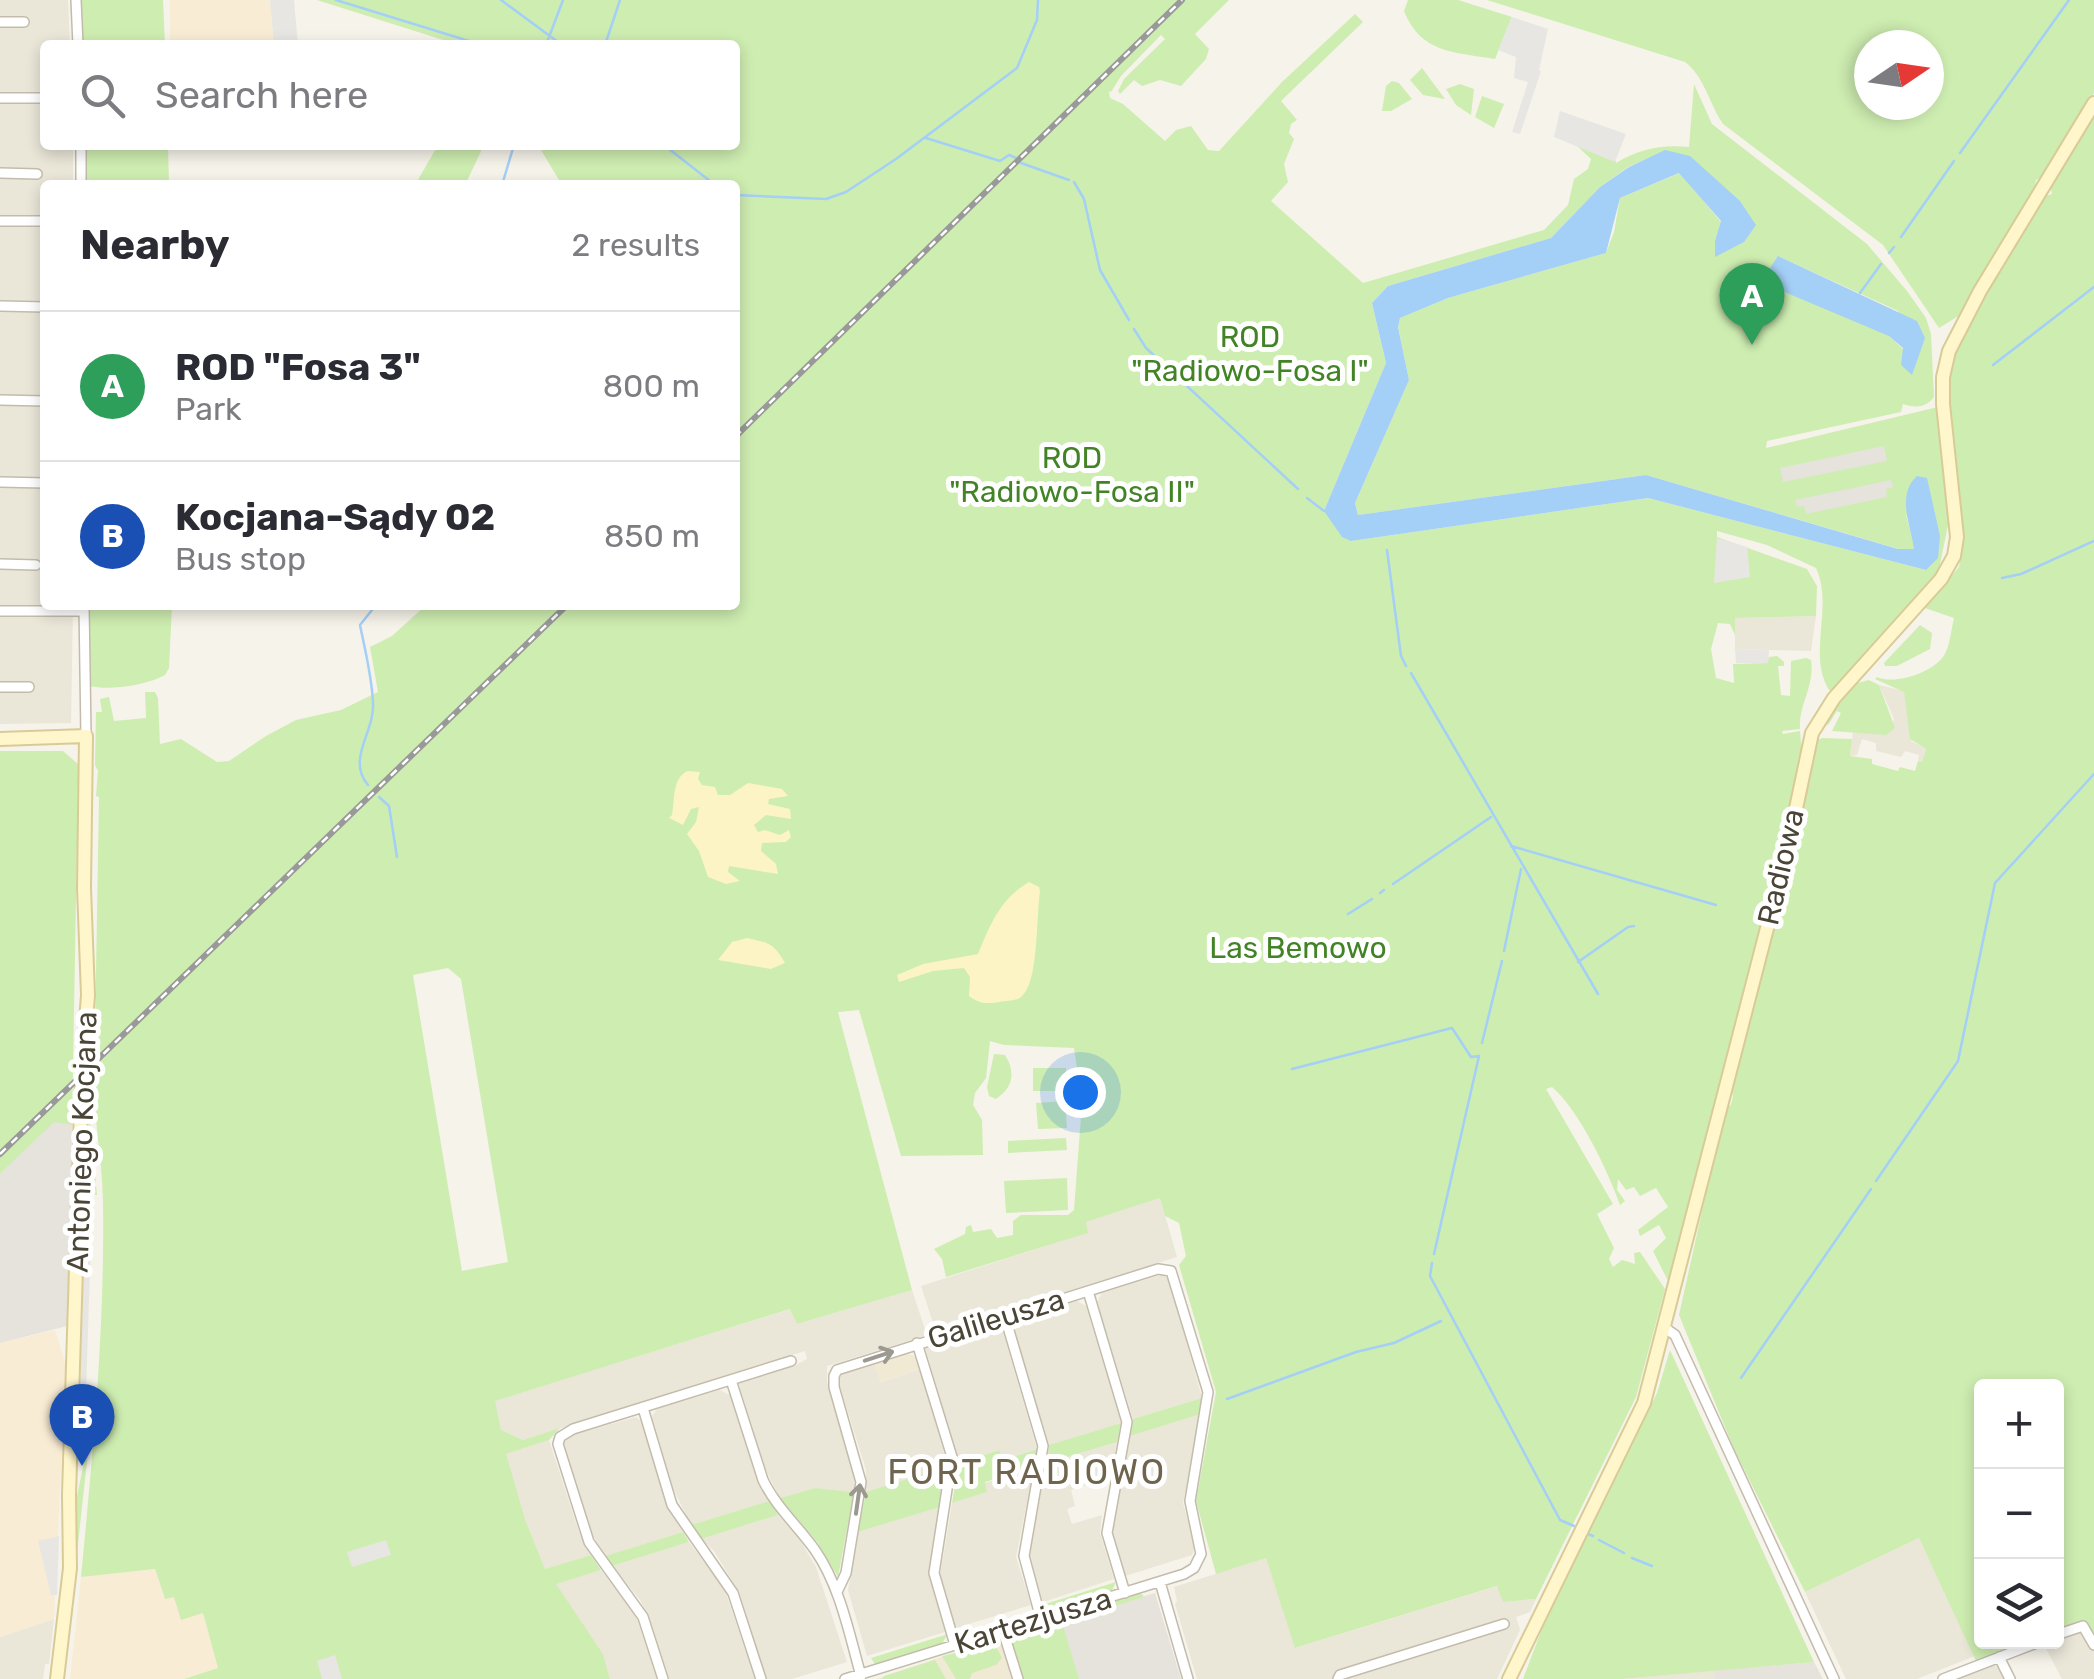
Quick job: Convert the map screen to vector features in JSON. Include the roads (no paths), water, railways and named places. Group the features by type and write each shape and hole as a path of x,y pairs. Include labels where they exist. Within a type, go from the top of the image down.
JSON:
{"main road":[{"name":"Radiowa","path":"1508,1679 1644,1402 1780,882 1812,733 1834,698 1941,579 1951,562 1956,538 1943,404 1948,351 2094,102"},
{"path":"0,739 14,743 86,739"},
{"name":"Antoniego Kocjana","path":"57,1679 70,1568 68,1495 87,1012 86,739"}],"street":[{"path":"76,0 78,40"},
{"path":"0,22 24,22"},
{"path":"0,98 40,98"},
{"path":"81,150 82,180"},
{"path":"0,173 37,174"},
{"path":"0,220 40,221"},
{"path":"0,306 40,306"},
{"path":"0,400 40,401"},
{"path":"0,482 40,482"},
{"path":"0,564 36,565"},
{"path":"0,611 40,610"},
{"name":"Antoniego Kocjana","path":"84,610 86,739"},
{"path":"0,687 28,687"},
{"name":"Galileusza","path":"837,1592 844,1581 861,1482 834,1387 838,1370 1158,1269 1174,1275 1206,1382 1207,1404 1190,1501 1200,1544"},
{"path":"1088,1290 1127,1422 1107,1533 1125,1593"},
{"path":"1005,1318 1043,1446 1024,1556 1041,1618"},
{"path":"1665,1328 1675,1335 1834,1679"},
{"path":"917,1344 952,1457 934,1573 956,1645"},
{"path":"664,1679 643,1617 589,1542 558,1444 560,1437 572,1429 791,1361"},
{"path":"731,1380 770,1494 815,1550 837,1592 862,1676"},
{"path":"643,1408 672,1504 733,1593 761,1679"},
{"name":"Kartezjusza","path":"845,1679 1160,1582 1194,1568 1201,1554 1200,1544"},
{"path":"1160,1582 1188,1679"},
{"path":"1338,1679 1340,1675 1504,1624"},
{"path":"2064,1632 2085,1628 2094,1645"},
{"path":"1003,1631 1018,1679"},
{"path":"1943,1679 2022,1649"},
{"path":"1999,1658 2010,1679"}],"water":[{"path":"1665,150 1690,156 1740,201 1756,225 1744,242 1715,257 1721,221 1679,173 1620,198 1606,253 1448,298 1400,318 1398,327 1409,380 1355,503 1358,515 1646,475 1898,549 1914,549 1906,501 1917,476 1927,478 1940,536 1938,558 1926,570 1648,498 1351,541 1342,537 1324,511 1386,363 1372,303 1388,286 1551,238 1600,187 1629,167"},
{"path":"1778,256 1917,321 1925,338 1912,375 1901,365 1903,348 1889,336 1761,282"}],"waterway":[{"path":"336,0 466,40"},
{"path":"501,0 555,40"},
{"path":"548,40 563,0"},
{"path":"607,40 620,0"},
{"path":"740,195 826,199 846,192 1017,68 1037,20 1038,0"},
{"path":"1960,153 2069,0"},
{"path":"926,138 1000,161 1009,155 1016,158"},
{"path":"504,180 512,150"},
{"path":"670,150 709,180"},
{"path":"1901,237 1954,161"},
{"path":"1021,163 1069,180"},
{"path":"1074,182 1084,199 1100,270 1129,320"},
{"path":"1889,253 1894,247"},
{"path":"1860,293 1881,264"},
{"path":"1993,365 2094,287"},
{"path":"1134,329 1146,348 1298,489"},
{"path":"1307,498 1324,511"},
{"path":"2002,578 2021,574 2094,541"},
{"path":"1387,550 1401,656 1406,666"},
{"path":"368,785 362,775 360,755 373,703 360,625 372,610"},
{"path":"1411,673 1598,994"},
{"path":"1876,1181 1958,1061 1995,883 2094,774"},
{"path":"379,797 389,806 397,857"},
{"path":"1393,884 1491,817"},
{"path":"1511,846 1716,905"},
{"path":"1504,951 1521,869"},
{"path":"1380,893 1384,890"},
{"path":"1348,914 1372,899"},
{"path":"1578,962 1634,926"},
{"path":"1482,1043 1502,961"},
{"path":"1292,1069 1452,1028 1471,1057 1479,1056 1434,1254"},
{"path":"1741,1378 1871,1189"},
{"path":"1432,1263 1430,1276 1560,1520 1574,1526"},
{"path":"1227,1399 1356,1352 1394,1343 1441,1321"},
{"path":"1588,1534 1593,1536"},
{"path":"1599,1540 1624,1553"},
{"path":"1632,1558 1652,1566"}],"railway":[{"path":"740,432 1182,0"},
{"path":"0,1154 562,610"}],"place":[{"name":"ROD \"Fosa 3\"","path":"1752,345"},
{"name":"Kocjana-Sądy 02","path":"82,1466"}],"district":[{"name":"FORT RADIOWO","path":"1027,1472"}],"park label":[{"name":"ROD \"Radiowo-Fosa I\"","path":"1250,354"},
{"name":"ROD \"Radiowo-Fosa II\"","path":"1072,475"},
{"name":"Las Bemowo","path":"1298,948"}]}
